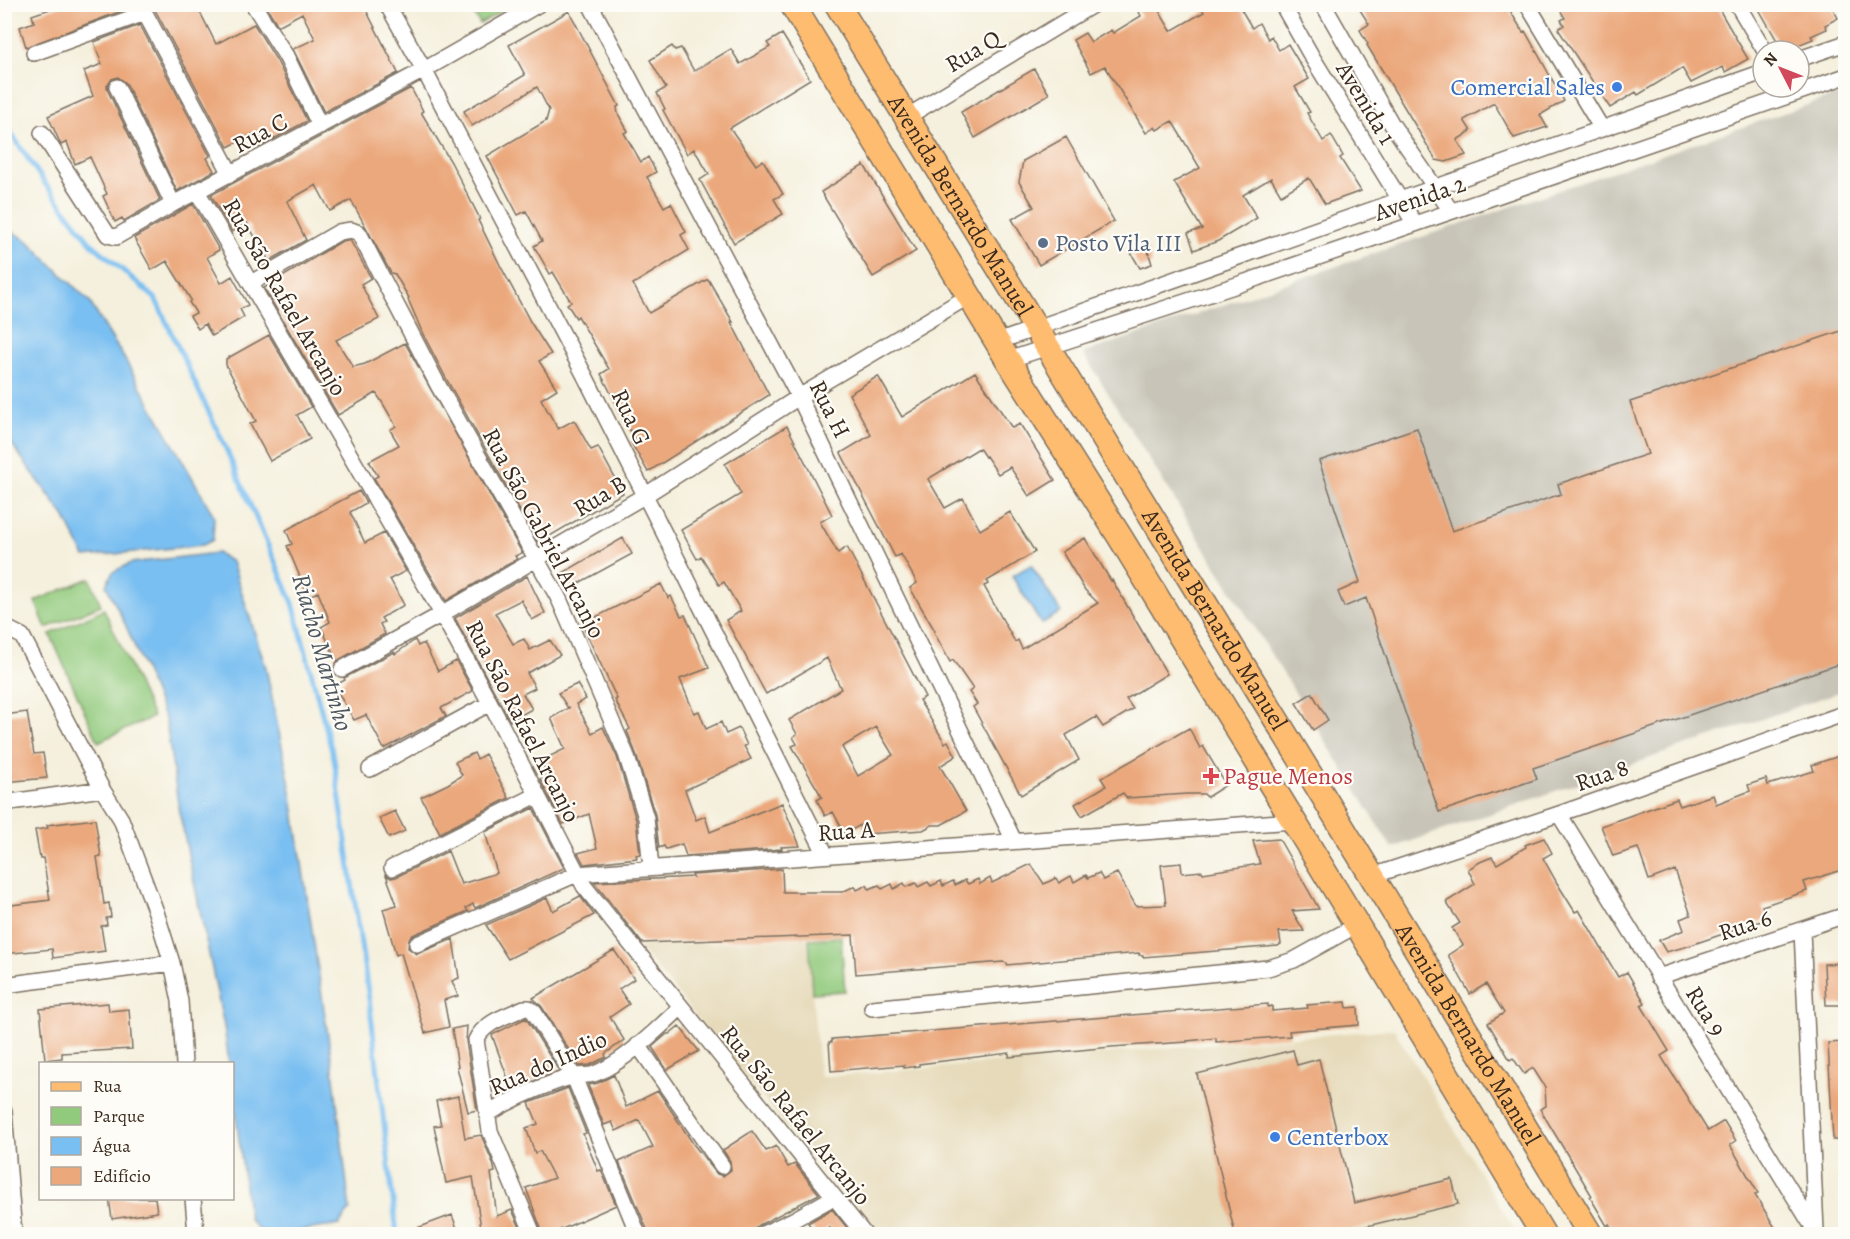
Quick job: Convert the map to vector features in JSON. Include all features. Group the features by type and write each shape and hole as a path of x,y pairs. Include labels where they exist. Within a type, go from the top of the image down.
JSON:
{"main road":[{"name":"Avenida Bernardo Manuel","path":"792,4 1544,1234"},
{"name":"Avenida Bernardo Manuel","path":"837,4 1590,1234"}],"street":[{"path":"253,4 286,56 320,126"},
{"name":"Rua G","path":"387,4 586,378 826,855"},
{"name":"Rua C","path":"42,133 110,237 116,237 173,204 424,70 539,4"},
{"name":"Rua H","path":"590,4 799,397 1014,841"},
{"name":"Rua Q","path":"905,118 1094,4"},
{"name":"Avenida 1","path":"1282,4 1415,224"},
{"name":"Avenida 1","path":"1323,4 1391,123 1451,211"},
{"path":"1527,4 1602,129"},
{"path":"1737,4 1759,39"},
{"path":"34,53 144,13 231,174"},
{"path":"1811,55 1845,43"},
{"name":"Avenida 2","path":"1003,351 1399,200 1751,76"},
{"name":"Avenida 2","path":"1811,85 1845,76"},
{"path":"117,87 173,204"},
{"name":"Avenida 2","path":"1003,351 1040,338 1237,285 1765,99"},
{"name":"Rua São Rafael Arcanjo","path":"197,191 442,614 490,702 584,886 864,1234"},
{"name":"Rua São Gabriel Arcanjo","path":"251,283 339,232 351,230 359,233 438,385 559,599 626,754 646,818 651,868"},
{"name":"Rua B","path":"342,669 442,614 644,496 799,397 969,296"},
{"path":"4,627 22,636 102,789 121,819 156,912 172,963 180,1000 184,1062"},
{"path":"370,769 490,702"},
{"name":"Rua 8","path":"1372,876 1558,814 1845,713"},
{"path":"4,803 102,789"},
{"path":"392,868 537,795"},
{"name":"Rua 9","path":"1558,814 1816,1233"},
{"name":"Rua A","path":"417,944 577,874 1293,821"},
{"name":"Rua 6","path":"1658,977 1845,915"},
{"path":"872,1008 1268,968 1294,960 1357,925"},
{"name":"Rua 9","path":"1802,931 1816,1233"},
{"path":"4,985 172,963"},
{"name":"Rua do Indio","path":"487,1115 511,1100 574,1077 593,1074 608,1066 638,1045 681,1007"},
{"path":"533,1234 490,1131 476,1040 479,1032 486,1026 524,1008 534,1011 574,1077 638,1234"},
{"path":"638,1045 722,1166"},
{"path":"4,1111 14,1234"},
{"path":"763,1234 834,1197"},
{"path":"193,1200 196,1234"}],"shaded area":[{"path":"1845,92 1845,690 1392,848 1083,353"},
{"path":"807,938 820,1077 1394,1029 1517,1234 875,1234 638,946"}],"green space":[{"path":"468,5 512,5 480,24"},
{"path":"90,578 101,605 46,628 35,601"},
{"path":"104,609 153,717 98,742 50,634"},
{"path":"841,937 845,991 812,993 809,939"}],"water":[{"path":"4,227 27,240 89,301 214,516 213,540 203,545 85,557 64,516 5,435"},
{"path":"217,553 232,562 266,668 291,791 333,1069 350,1210 339,1225 284,1233 260,1231 249,1219 234,1100 234,1062 229,1062 224,1026 179,810 166,721 106,585 113,572 131,563"},
{"path":"1031,565 1061,612 1041,624 1012,576"}],"building":[{"path":"65,4 140,4 26,47 20,27 34,22 32,15"},
{"path":"149,4 196,4 216,44 254,24 277,61 307,121 259,147 253,134 228,147 154,8"},
{"path":"265,4 363,4 398,73 324,112 293,49 315,39 302,13 278,26"},
{"path":"1135,4 1155,4 1171,31 1204,12 1199,4 1238,4 1252,28 1259,23 1268,39 1271,36 1279,50 1288,44 1309,79 1295,87 1310,112 1307,113 1323,141 1331,135 1343,156 1340,158 1361,191 1325,204 1309,178 1281,195 1271,178 1243,195 1257,218 1218,241 1194,250 1188,233 1202,229 1174,182 1200,168 1172,121 1157,130 1155,127 1146,133 1105,66 1091,73 1073,40 1085,33 1091,42 1111,30 1113,33 1141,16"},
{"path":"1368,4 1506,4 1523,32 1525,31 1564,101 1540,115 1547,127 1514,138 1494,103 1464,120 1471,131 1457,140 1466,155 1446,162 1436,160 1360,30 1369,24 1360,10"},
{"path":"1568,4 1716,4 1748,59 1725,72 1723,67 1691,83 1682,68 1638,95 1636,92 1610,108 1558,29 1564,25 1561,20 1565,18 1560,10"},
{"path":"1756,4 1830,4 1838,18 1825,25 1827,29 1811,36 1813,39 1811,40 1776,39"},
{"path":"569,11 619,106 617,107 618,114 628,131 624,133 641,162 648,157 656,172 647,177 664,207 671,203 686,232 681,235 689,250 633,284 649,313 708,279 733,322 731,322 769,395 648,472 631,442 635,440 601,374 609,369 578,316 576,318 567,304 571,302 553,272 550,274 534,246 542,241 526,211 518,215 487,156 546,121 549,110 537,87 472,126 464,111 525,75 509,45"},
{"path":"140,25 210,156 207,158 214,171 177,191 126,83 118,77 112,79 107,86 108,91 160,200 124,221 122,218 115,222 103,196 107,194 90,157 75,164 67,142 61,145 48,116 93,96 84,71 102,64 94,42"},
{"path":"782,34 810,79 730,128 756,165 763,160 783,194 774,199 783,214 734,243 700,180 709,174 694,149 687,154 663,110 665,109 657,93 666,88 650,60 672,46 675,50 681,48 694,71 731,49 740,64 770,47 767,43"},
{"path":"1034,69 1049,94 975,138 961,112"},
{"path":"411,88 423,111 421,112 451,162 480,219 478,220 500,265 531,323 551,354 539,361 557,389 541,399 558,429 574,420 591,450 598,447 623,493 538,543 447,380 423,334 409,298 395,274 391,273 351,200 330,211 316,185 287,201 306,240 269,261 247,223 232,232 211,195"},
{"path":"1066,137 1114,221 1039,265 1012,219 1034,207 1019,182 1023,161"},
{"path":"864,165 916,251 873,277 821,192"},
{"path":"193,204 219,250 207,257 221,283 232,276 248,305 240,309 244,317 212,336 205,324 198,329 190,316 196,313 189,302 191,300 167,261 152,270 134,238"},
{"path":"350,240 371,278 361,284 379,319 336,340 353,367 365,364 405,343 522,553 515,556 517,559 446,601 374,478 378,476 369,461 399,445 390,430 396,426 376,393 338,415 264,288 342,241"},
{"path":"1147,248 1152,264 1140,268 1131,253"},
{"path":"1841,331 1845,344 1845,662 1533,768 1537,779 1439,812 1366,598 1344,607 1338,592 1360,582 1319,461 1417,428 1452,531 1561,494 1558,484 1648,454 1630,402"},
{"path":"269,335 311,407 297,415 310,439 270,461 250,424 256,421 226,365 226,359"},
{"path":"975,372 1012,428 1020,424 1055,480 1029,496 1010,467 998,474 979,448 928,479 945,508 963,498 980,530 1010,512 1035,552 987,581 988,584 984,586 1015,642 1018,640 1022,649 1098,603 1085,590 1062,552 1085,538 1167,674 1126,699 1133,709 1103,727 1096,717 1066,735 1079,760 1021,795 973,707 977,704 969,692 973,689 953,660 950,662 910,588 917,583 901,554 895,557 841,453 871,435 849,394 878,376 902,417"},
{"path":"787,426 832,515 820,522 838,553 847,547 925,697 919,700 945,743 948,741 956,756 940,766 966,811 941,825 932,825 923,830 866,834 862,824 845,834 833,812 825,816 817,800 822,797 792,746 797,744 793,737 797,734 789,720 841,689 827,658 766,694 726,620 741,611 724,582 719,585 701,556 697,559 681,530 741,494 725,464","holes":["876,727 893,755 858,776 842,747"]},
{"path":"359,491 366,503 350,512 365,543 384,533 406,571 390,579 404,605 381,618 384,622 380,624 385,634 337,661 321,627 330,622 318,592 308,596 287,546 292,544 286,530"},
{"path":"623,538 632,554 568,589 561,574"},
{"path":"527,576 545,613 532,620 521,600 495,613 513,644 524,639 530,650 550,640 560,655 527,673 535,688 523,694 532,709 510,721 455,618"},
{"path":"661,584 668,598 671,596 681,616 685,615 709,668 680,679 694,713 699,711 706,729 721,722 726,734 739,728 747,745 744,746 751,759 685,790 696,820 705,816 710,832 782,803 800,846 686,856 682,844 666,849 664,846 659,848 655,815 627,731 630,729 582,624"},
{"path":"415,640 418,646 424,643 438,671 456,661 473,691 441,708 446,716 384,749 366,715 354,720 334,686 345,680 344,678 394,652 395,654"},
{"path":"577,684 586,699 576,704 592,733 603,727 617,757 636,820 640,854 636,855 637,858 584,864 578,853 597,848 589,814 563,824 540,779 548,775 540,761 565,749 551,718 570,707 568,708 558,693"},
{"path":"1312,693 1328,720 1313,730 1296,703"},
{"path":"27,712 34,754 43,753 47,778 4,782 4,715"},
{"path":"1189,728 1200,748 1203,746 1226,785 1207,797 1204,794 1187,794 1127,798 1123,793 1082,816 1075,804 1106,786 1101,778"},
{"path":"474,753 477,759 485,754 509,798 440,833 421,797 462,775 455,762"},
{"path":"1845,754 1845,869 1804,882 1807,891 1762,906 1767,919 1666,952 1659,940 1684,930 1680,919 1691,915 1675,870 1649,880 1638,848 1613,856 1601,826 1677,799 1680,806 1713,795 1716,804 1750,791 1748,785 1766,779 1768,785 1814,771 1812,765"},
{"path":"533,808 564,868 475,908 473,904 466,908 468,911 413,935 409,939 408,948 417,954 453,939 459,978 452,981 458,996 444,1000 449,1027 425,1033 401,953 396,955 383,909 397,905 386,875 391,878 396,877 448,851 461,884 497,873 485,832"},
{"path":"395,811 405,831 389,838 379,818"},
{"path":"95,819 101,856 97,857 104,904 109,903 111,917 106,918 107,925 101,926 105,951 53,958 52,949 4,954 4,906 50,900 43,858 40,858 35,830 48,828 47,825"},
{"path":"1544,838 1552,853 1543,858 1557,883 1575,912 1579,910 1618,977 1627,972 1645,1003 1641,1005 1669,1051 1661,1056 1708,1131 1724,1121 1736,1141 1730,1145 1758,1193 1755,1195 1779,1234 1615,1234 1609,1224 1607,1226 1590,1197 1592,1196 1540,1109 1546,1106 1545,1087 1533,1068 1524,1074 1513,1058 1510,1060 1488,1023 1504,1013 1486,984 1470,994 1448,955 1463,945 1452,928 1460,923 1446,902 1475,884 1468,869 1492,857 1497,864 1526,847 1525,845"},
{"path":"1279,839 1319,909 1292,911 1304,931 1279,932 1281,944 1278,946 1143,957 1139,953 1007,965 1003,962 856,974 853,935 642,943 594,882 693,877 692,875 782,869 783,892 842,892 855,886 857,890 867,885 869,889 879,885 882,889 892,884 894,889 904,883 906,887 916,883 918,887 928,882 931,886 941,881 943,886 953,881 955,885 965,880 968,884 978,879 980,884 990,878 992,883 1031,864 1044,884 1056,878 1059,883 1071,876 1074,882 1086,875 1088,878 1099,873 1103,880 1117,873 1136,906 1166,905 1161,865 1181,863 1182,873 1202,871 1203,873 1260,864 1253,841"},
{"path":"580,896 594,915 508,959 486,925 547,898 553,911"},
{"path":"614,950 634,979 619,989 629,1004 610,1017 624,1040 605,1054 606,1057 590,1065 579,1066 542,1007 533,998"},
{"path":"1845,963 1845,1005 1826,1005 1824,964"},
{"path":"1346,1002 1347,1008 1358,1007 1359,1025 1289,1031 1290,1036 1216,1042 1216,1038 1009,1057 1009,1053 919,1064 919,1066 904,1068 904,1065 831,1071 829,1042 832,1042 832,1039 1268,1004 1268,1007 1272,1006 1272,1011"},
{"path":"108,1003 109,1011 129,1009 132,1049 62,1053 62,1058 45,1060 40,1009"},
{"path":"526,1018 559,1071 512,1090 492,1035"},
{"path":"467,1026 466,1041 477,1110 468,1112 457,1067 452,1029"},
{"path":"679,1026 699,1051 667,1070 652,1047"},
{"path":"1845,1042 1845,1140 1833,1140 1828,1043"},
{"name":"Centerbox","path":"1293,1050 1297,1065 1319,1059 1354,1203 1452,1179 1458,1204 1334,1234 1235,1234 1197,1074"},
{"path":"614,1075 626,1107 658,1091 694,1145 717,1174 723,1176 731,1170 730,1161 723,1150 752,1131 766,1151 776,1146 788,1167 795,1164 819,1194 759,1225 750,1234 649,1234 619,1162 653,1147 639,1120 616,1131 612,1122 604,1125 588,1085"},
{"path":"568,1088 598,1171 601,1170 616,1205 551,1234 543,1234 526,1188 554,1178 540,1151 535,1153 526,1128 538,1124 529,1103"},
{"path":"458,1096 465,1138 481,1135 493,1163 495,1172 491,1173 497,1216 512,1210 523,1234 482,1234 473,1177 446,1183 434,1126 441,1125 436,1101"},
{"path":"109,1200 155,1200 157,1212 112,1219"},
{"path":"832,1209 852,1234 835,1234 829,1227 817,1234 808,1223"},
{"path":"452,1215 459,1234 404,1234 404,1233"}],"waterway":[{"name":"Riacho Martinho","path":"4,123 46,185 91,243 155,298 223,442 293,603 334,759 370,1006 397,1234"}],"place":[{"name":"Comercial Sales","path":"1617,87"},
{"name":"Posto Vila III","path":"1043,243"},
{"name":"Pague Menos","path":"1211,776"},
{"name":"Centerbox","path":"1275,1137"}]}
